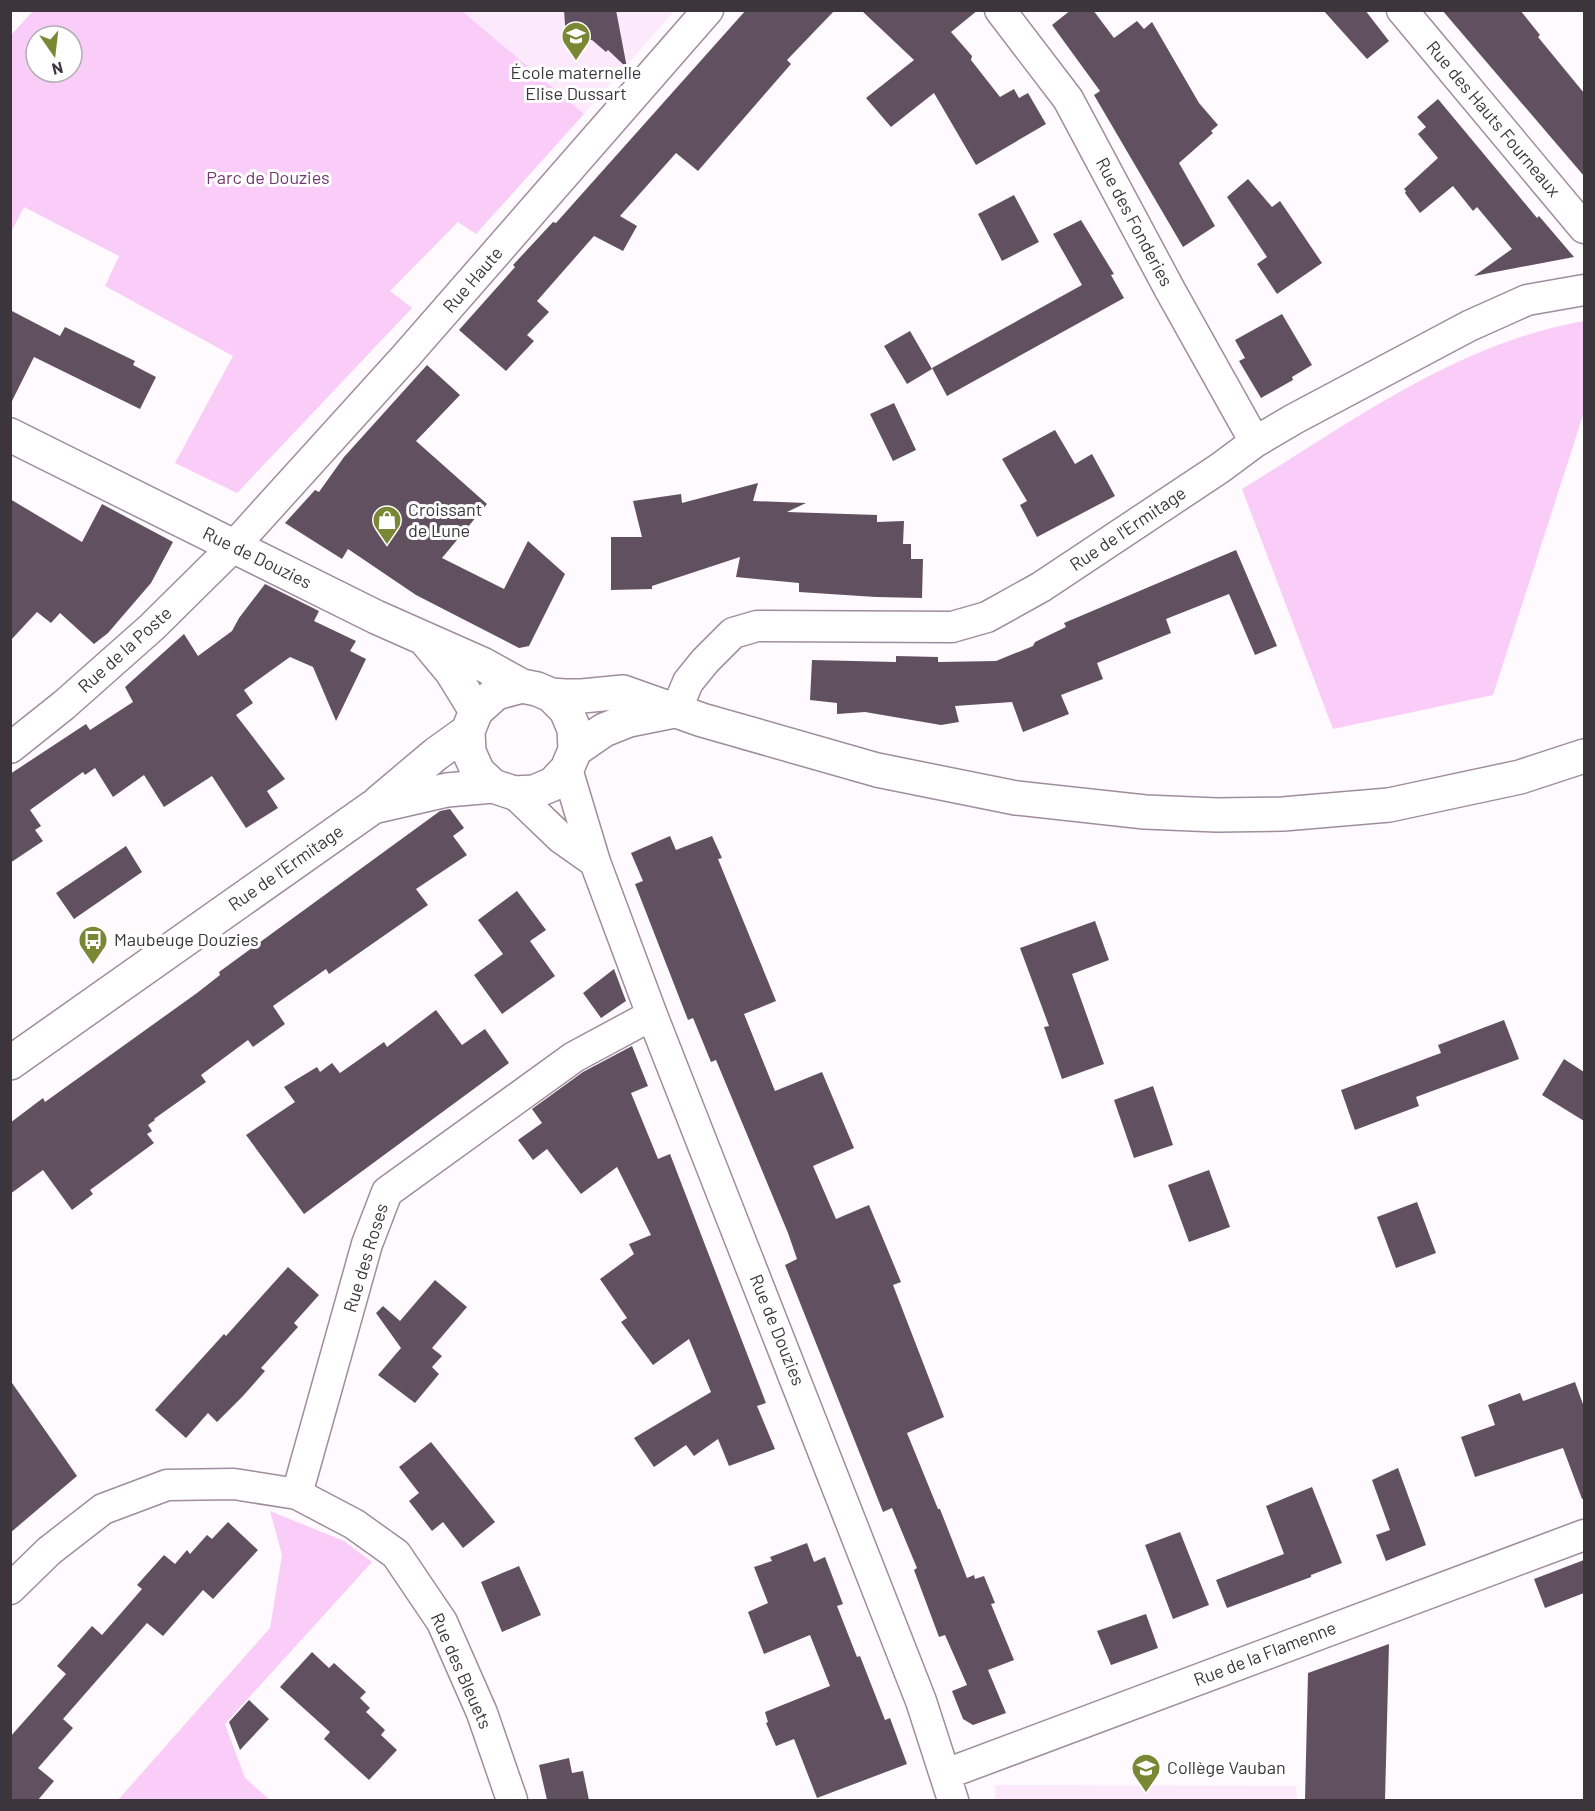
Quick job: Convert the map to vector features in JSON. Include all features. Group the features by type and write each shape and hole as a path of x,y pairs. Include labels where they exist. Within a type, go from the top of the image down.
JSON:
{"main road":[{"name":"Rue de Douzies","path":"10,435 376,618 424,638 452,672 472,721"},
{"path":"424,638 536,690 566,710 574,729 571,760"},
{"path":"373,807 472,721 496,693 536,690 582,696 623,692 702,720 877,770 1016,798 1145,813 1283,814 1389,805 1520,777 1584,756"},
{"path":"472,721 469,752 478,772 504,790 534,792 553,784 571,760 604,730 629,720 676,711"},
{"name":"Rue de l'Ermitage","path":"10,1063 373,807 447,789 504,790"}],"street":[{"name":"Rue Haute","path":"234,546 406,356 708,10"},
{"name":"Rue des Fonderies","path":"1000,10 1068,99 1170,290 1255,442"},
{"name":"Rue des Hauts Fourneaux","path":"1402,10 1584,228"},
{"name":"Rue de l'Ermitage","path":"676,711 688,682 733,633 758,626 952,627 987,617 1041,587 1255,442 1294,419 1469,326 1527,300 1584,290"},
{"name":"Rue de la Poste","path":"10,748 64,705 152,627 234,546"},
{"name":"Rue de Douzies","path":"571,760 595,862 652,1015 921,1701 949,1787"},
{"path":"504,790 539,814 561,838 595,862"},
{"name":"Rue des Roses","path":"297,1494 367,1244 387,1192 574,1057 652,1015"},
{"name":"Rue des Bleuets","path":"10,1589 49,1551 103,1509 167,1485 234,1485 297,1494 354,1524 396,1554 442,1622 482,1713 512,1800"},
{"name":"Rue de la Flamenne","path":"949,1787 1584,1535"}],"shaded area":[{"name":"École maternelle Elise Dussart","path":"462,11 674,11 584,114"},
{"name":"Collège Vauban","path":"995,1785 1296,1786 1297,1800 995,1800"}],"green space":[{"name":"Parc de Douzies","path":"33,11 462,11 584,114 476,234 458,222 390,291 412,308 237,493 175,463 233,356 105,286 119,256 24,207 11,232 11,35"},
{"path":"1584,321 1584,412 1493,695 1333,729 1242,489 1364,413 1448,366 1492,347 1537,332"},
{"path":"270,1511 344,1541 372,1562 225,1724 245,1778 270,1800 118,1800 270,1628 282,1555"}],"building":[{"path":"564,10 616,10 627,68 608,50 606,52 592,40 566,39"},
{"path":"746,10 835,10 787,60 791,64 698,171 676,153 620,216 637,226 623,251 594,236 537,301 549,312 527,335 534,341 506,371 459,330 515,267 513,265 553,222 556,223"},
{"path":"861,10 978,10 951,32 972,56 971,60 1000,97 1014,89 1019,98 1028,93 1046,124 976,165 934,93 891,127 866,98 914,60"},
{"path":"1071,10 1093,10 1114,38 1137,21 1144,29 1152,22 1199,103 1218,125 1211,131 1213,133 1179,163 1215,226 1183,247 1094,95 1100,91 1052,25"},
{"path":"1323,10 1365,10 1389,41 1367,59"},
{"path":"1442,10 1520,10 1540,35 1538,37 1584,93 1584,176"},
{"path":"1438,99 1537,218 1539,216 1574,257 1474,276 1512,249 1477,207 1473,211 1453,186 1420,213 1404,189 1438,158 1418,134 1426,127 1417,117"},
{"path":"1248,179 1272,207 1280,201 1322,263 1277,294 1257,264 1267,257 1227,197"},
{"path":"1014,195 1039,242 1002,261 978,214"},
{"path":"1081,220 1114,274 1111,275 1124,298 947,396 932,368 1082,285 1053,234"},
{"path":"10,310 60,336 65,327 135,361 133,365 156,377 140,409 34,357 10,405"},
{"path":"1282,314 1312,365 1292,377 1293,380 1261,398 1239,361 1245,358 1235,340"},
{"path":"910,331 932,369 907,384 884,346"},
{"path":"427,365 460,395 416,441 487,504 442,558 504,589 528,541 565,574 529,646 519,648 416,595 348,549 342,559 285,523 315,490 319,492 344,457"},
{"path":"894,403 916,450 893,461 870,414"},
{"path":"1055,430 1075,464 1092,454 1115,496 1037,537 1020,505 1027,501 1002,459"},
{"path":"758,483 753,501 806,503 787,512 877,515 877,522 904,521 903,544 911,544 911,559 923,559 922,598 799,592 799,583 736,577 740,557 652,586 652,589 611,590 611,537 642,537 633,501 681,494 682,503"},
{"path":"10,499 82,542 102,504 173,542 151,583 108,633 94,644 60,613 51,623 37,612 10,641"},
{"path":"1236,550 1277,646 1255,655 1229,594 1166,619 1171,633 1097,663 1103,679 1061,695 1069,714 1023,732 1012,702 955,706 959,722 941,725 865,712 837,714 837,703 810,700 812,660 896,662 896,656 938,657 938,662 996,661 1033,646 1035,642 1066,627 1064,623"},
{"path":"265,584 319,611 314,621 356,641 350,651 366,659 336,721 313,667 290,657 244,690 253,703 236,715 285,779 267,791 278,808 246,828 212,776 164,807 144,775 113,797 95,768 85,775 83,772 30,810 41,826 35,830 43,841 10,863 10,774 86,724 90,730 133,702 125,687 184,634 198,656 232,631"},
{"path":"450,809 464,828 453,836 467,855 416,889 428,905 329,974 326,969 273,1006 285,1024 253,1047 248,1040 201,1075 206,1082 148,1125 152,1131 147,1134 154,1143 90,1190 93,1194 72,1210 43,1170 10,1194 10,1123 43,1098 45,1102 197,993 220,975 219,972 440,811"},
{"path":"670,836 676,850 712,836 722,858 718,859 776,1001 744,1014 775,1091 822,1072 854,1148 813,1166 836,1219 869,1205 901,1282 893,1285 944,1417 907,1433 967,1578 974,1575 975,1579 984,1576 995,1603 991,1604 1014,1660 988,1670 1006,1713 973,1725 963,1719 952,1691 967,1685 945,1635 939,1637 914,1570 917,1568 892,1508 883,1512 785,1265 797,1259 788,1233 716,1060 711,1062 693,1018 688,1020 635,884 643,881 631,853"},
{"path":"126,846 142,872 74,919 56,893"},
{"path":"517,891 546,930 530,941 555,976 502,1014 474,975 503,954 478,920"},
{"path":"1095,921 1109,960 1072,974 1104,1064 1062,1079 1044,1027 1049,1026 1020,948"},
{"path":"614,969 626,1001 601,1018 583,993"},
{"path":"436,1010 462,1045 485,1029 509,1063 304,1214 246,1135 295,1102 284,1087 317,1067 320,1072 332,1063 340,1073 384,1042 387,1047"},
{"path":"1504,1020 1519,1059 1416,1097 1419,1106 1355,1130 1341,1090 1441,1053 1438,1045"},
{"path":"632,1046 648,1086 631,1093 658,1159 670,1154 766,1403 757,1406 775,1449 729,1466 718,1439 694,1456 686,1445 654,1467 634,1438 711,1392 689,1339 653,1365 621,1322 627,1318 600,1279 634,1254 629,1244 651,1235 617,1167 581,1194 547,1149 533,1160 518,1140 542,1123 532,1109 583,1072"},
{"path":"1564,1059 1584,1072 1584,1121 1542,1095"},
{"path":"1153,1086 1173,1145 1134,1158 1114,1100"},
{"path":"1209,1170 1230,1227 1189,1242 1168,1185"},
{"path":"1417,1202 1436,1253 1396,1268 1377,1217"},
{"path":"288,1267 319,1295 294,1323 298,1327 261,1368 265,1371 243,1396 217,1422 208,1413 186,1438 155,1410"},
{"path":"435,1280 467,1307 432,1348 442,1356 432,1367 439,1374 415,1403 378,1375 401,1348 376,1313 383,1306 400,1321"},
{"path":"10,1380 77,1476 10,1533"},
{"path":"1575,1382 1584,1407 1584,1499 1582,1499 1563,1448 1475,1477 1461,1437 1495,1425 1488,1405 1520,1393 1523,1401"},
{"path":"431,1442 495,1522 463,1548 443,1522 432,1531 409,1501 419,1493 399,1467"},
{"path":"1398,1468 1426,1545 1386,1561 1376,1535 1390,1530 1372,1480"},
{"path":"1312,1487 1342,1563 1227,1608 1216,1580 1284,1554 1266,1506"},
{"path":"228,1522 258,1550 213,1599 203,1590 163,1636 147,1623 63,1719 73,1728 38,1768 54,1781 38,1800 10,1800 10,1737 66,1674 57,1666 92,1626 102,1635 142,1589 137,1585 164,1555 175,1564 187,1550 190,1554 207,1535 212,1539"},
{"path":"1180,1532 1209,1605 1173,1619 1145,1545"},
{"path":"807,1543 814,1562 825,1557 843,1604 837,1606 857,1657 860,1656 885,1720 890,1718 907,1764 817,1798 794,1739 776,1746 766,1723 768,1722 765,1712 830,1686 810,1635 764,1654 748,1612 768,1603 754,1567 772,1561 770,1557"},
{"path":"1584,1560 1584,1593 1545,1608 1534,1579"},
{"path":"519,1566 541,1615 502,1632 481,1582"},
{"path":"1146,1614 1158,1648 1111,1665 1097,1631"},
{"path":"1389,1644 1385,1800 1305,1800 1308,1673"},
{"path":"312,1652 329,1668 334,1663 366,1692 360,1698 370,1708 366,1712 385,1730 381,1735 397,1750 369,1780 324,1739 330,1732 280,1687"},
{"path":"249,1700 269,1719 240,1750 229,1722"},
{"path":"569,1758 572,1773 583,1771 589,1800 547,1800 539,1765"}],"place":[{"name":"École maternelle Elise Dussart","path":"576,62"},
{"name":"Croissant de Lune","path":"387,546"},
{"name":"Maubeuge Douzies","path":"93,966"},
{"name":"Collège Vauban","path":"1146,1794"}]}
